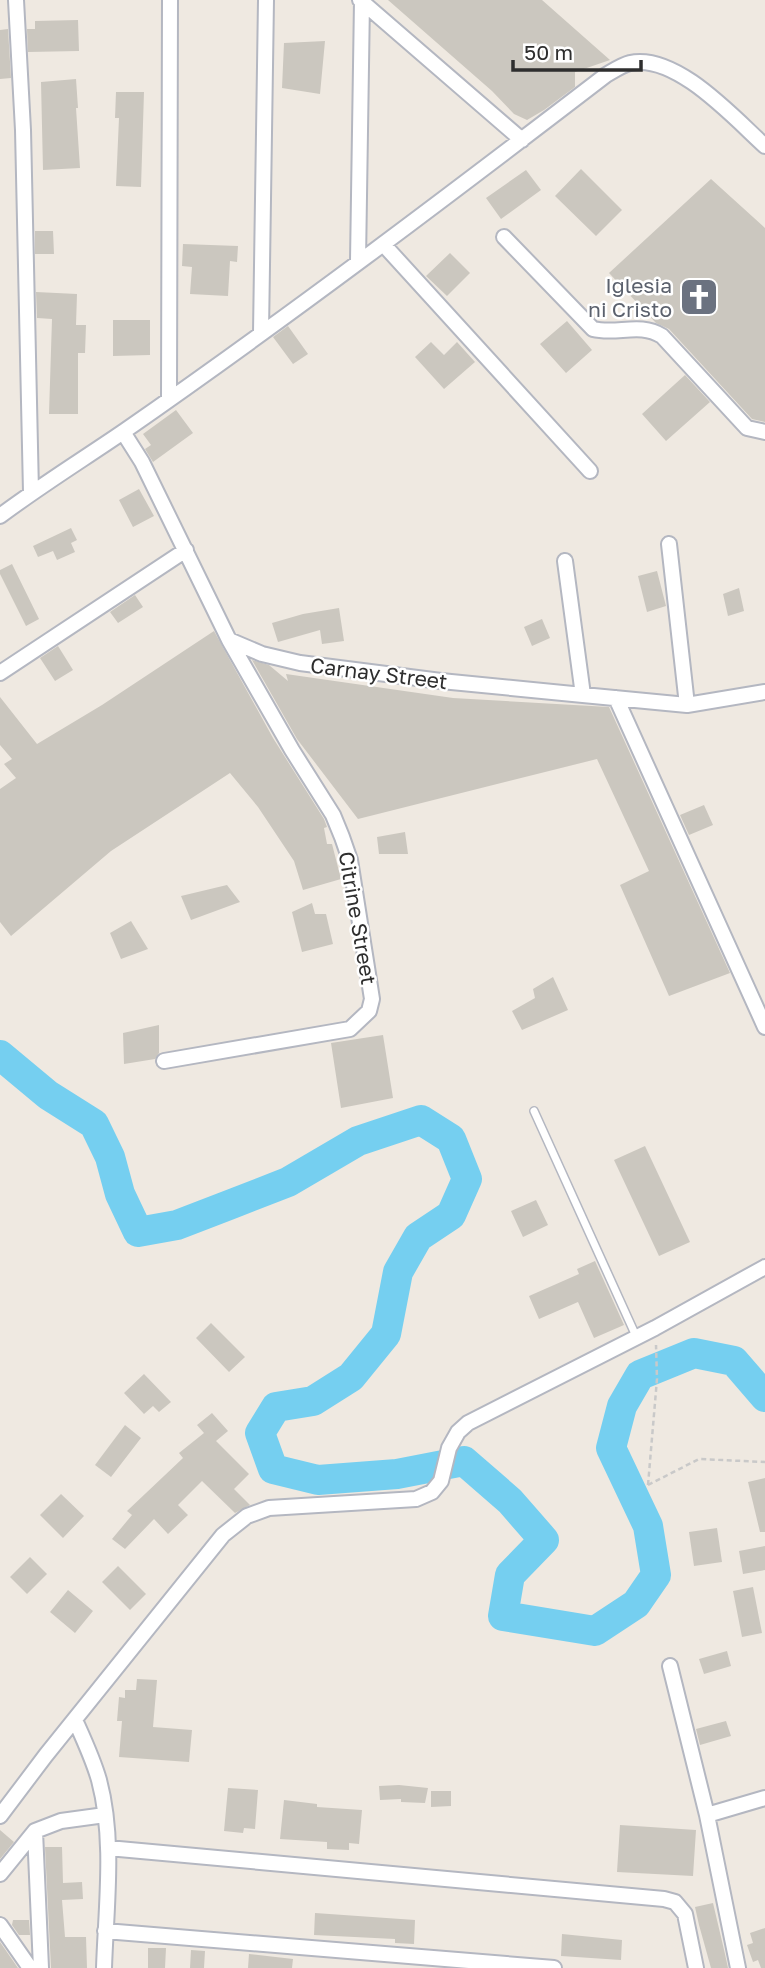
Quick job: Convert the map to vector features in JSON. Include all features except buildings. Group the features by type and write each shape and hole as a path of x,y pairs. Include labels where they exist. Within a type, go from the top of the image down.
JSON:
{"street":[{"path":"16,0 23,130 31,492"},
{"path":"169,398 170,0"},
{"path":"261,332 266,0"},
{"path":"358,261 361,1"},
{"path":"361,1 522,140"},
{"path":"0,516 31,492 123,432 358,261 384,245 410,222 606,75 629,63 654,62 671,68 693,82 765,146"},
{"path":"504,237 593,329 605,332 643,328 652,330 662,336 747,428 765,432"},
{"path":"384,245 590,471"},
{"path":"123,432 142,462 229,640"},
{"path":"669,544 687,705"},
{"path":"0,673 186,550"},
{"path":"565,561 583,695"},
{"name":"Carnay Street","path":"229,640 262,654 300,663 583,695 687,705 765,692"},
{"name":"Citrine Street","path":"164,1061 350,1029 369,1011 372,999 350,860 342,837 333,815 229,640"},
{"path":"616,698 765,1027"},
{"path":"0,1816 223,1535 247,1516 269,1508 416,1499 432,1492 441,1481 449,1448 458,1432 468,1423 655,1328 765,1267"},
{"path":"670,1666 707,1815 738,1968"},
{"path":"75,1720 99,1782 105,1815 108,1848 104,1968"},
{"path":"707,1815 765,1798"},
{"path":"0,1874 35,1831 61,1821 105,1815"},
{"path":"35,1831 41,1968"},
{"path":"108,1848 664,1899 675,1902 685,1914 696,1968"},
{"path":"0,1926 30,1968"},
{"path":"105,1931 554,1968"}],"lane":[{"path":"534,1111 636,1336"}],"path":[{"path":"655,1328 657,1378 648,1485 699,1459 765,1462"}],"waterway":[{"path":"0,1055 48,1095 94,1124 110,1157 120,1194 138,1232 177,1225 288,1182 358,1141 421,1120 451,1139 467,1179 451,1215 418,1237 398,1272 386,1334 351,1377 313,1401 276,1407 260,1433 273,1469 318,1480 397,1474 464,1461 510,1501 544,1540 510,1575 503,1616 595,1631 636,1604 656,1575 648,1526 611,1448 622,1406 640,1375 694,1353 734,1361 765,1397"}],"place":[{"name":"Iglesia ni Cristo","path":"699,297"}]}
